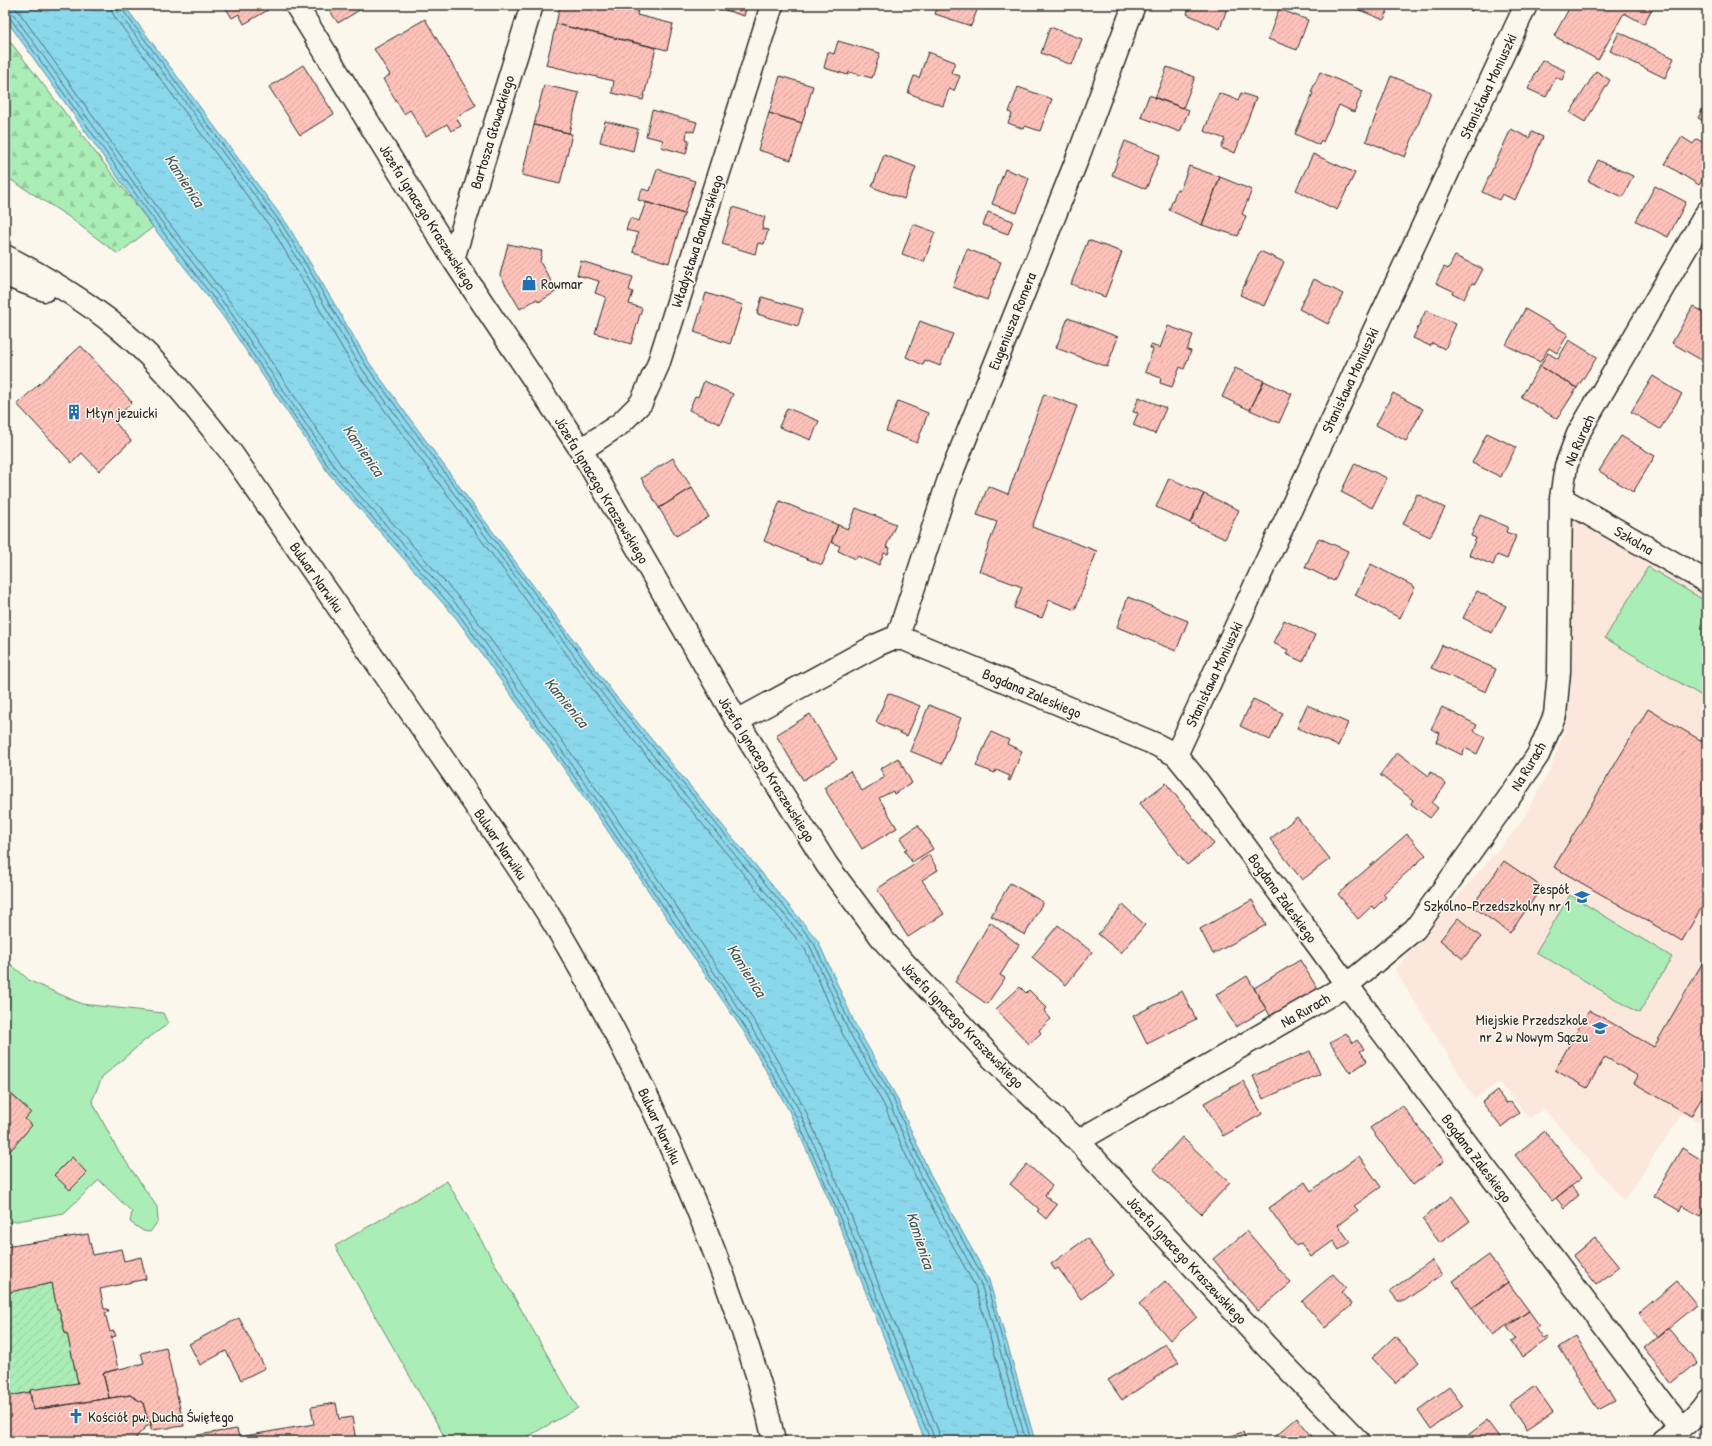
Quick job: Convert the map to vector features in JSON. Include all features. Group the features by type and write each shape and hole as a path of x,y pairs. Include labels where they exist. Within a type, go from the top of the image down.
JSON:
{"street":[{"name":"Józefa Ignacego Kraszewskiego","path":"296,5 454,259 581,450 737,722 827,865 884,941 992,1058 1078,1141 1267,1347 1358,1441"},
{"name":"Bartosza Głowackiego","path":"454,259 532,5"},
{"name":"Władysława Bandurskiego","path":"581,450 620,424 641,403 658,365 772,5"},
{"name":"Eugeniusza Romera","path":"897,640 948,482 1078,157 1134,5"},
{"name":"Stanisława Moniuszki","path":"1176,755 1526,5"},
{"name":"Na Rurach","path":"1078,1141 1347,986 1415,929 1530,766 1538,754 1555,716 1559,672 1560,498 1566,466 1578,434 1707,212"},
{"name":"Bulwar Narwiku","path":"5,256 47,278 106,318 156,363 188,398 230,452 516,865 566,944 602,1006 672,1148 730,1292 758,1377 774,1441"},
{"name":"Bulwar Narwiku","path":"5,275 45,290 106,318"},
{"name":"Szkolna","path":"1560,498 1707,582"},
{"name":"Bogdana Zaleskiego","path":"737,722 877,646 891,640 904,639 1155,744 1176,755 1198,782 1347,986 1681,1428"},
{"path":"1663,1441 1681,1428 1703,1408 1707,1401"}],"shaded area":[{"name":"Zespół Szkolno-Przedszkolny nr 1","path":"1575,519 1707,594 1707,1125 1682,1114 1624,1201 1544,1109 1529,1118 1499,1082 1475,1099 1395,970 1520,824 1550,770 1566,726 1571,691 1570,527"}],"green space":[{"path":"5,35 153,227 118,254 66,215 5,176"},
{"path":"1648,567 1707,602 1707,699 1605,638"},
{"path":"1570,895 1672,957 1639,1013 1536,952"},
{"path":"5,959 30,981 82,1004 163,1013 168,1024 144,1041 102,1077 92,1101 116,1147 157,1207 158,1221 150,1232 143,1231 130,1222 132,1212 99,1180 64,1213 5,1223 5,1157 32,1125 25,1119 31,1112 5,1088"},
{"path":"447,1181 578,1408 520,1441 447,1441 335,1246"},
{"path":"52,1283 57,1309 59,1309 65,1333 67,1333 78,1383 5,1397 5,1293"}],"water":[{"name":"Kamienica","path":"5,5 124,5 287,224 370,364 467,497 614,694 818,941 856,1026 896,1096 930,1174 989,1280 1035,1441 925,1441 830,1202 788,1109 744,1032 597,815 456,618 329,474 222,315 153,227 5,18"}],"building":[{"path":"224,5 265,5 268,10 244,24 239,14 232,18"},
{"path":"326,5 368,5 338,23"},
{"path":"560,5 639,5 637,15 673,24 667,50 556,24"},
{"path":"709,5 747,5 744,16"},
{"path":"938,5 979,5 971,26 935,14"},
{"path":"1190,5 1223,5 1223,7 1227,8 1220,29 1187,14"},
{"path":"1347,5 1390,5 1384,20"},
{"path":"1459,5 1474,5 1472,11"},
{"path":"1571,5 1654,5 1644,24 1624,13 1598,60 1554,36"},
{"path":"1279,9 1308,20 1297,50 1268,39"},
{"path":"425,19 476,105 456,117 461,126 451,131 447,124 426,136 410,110 404,114 383,79 390,75 374,49"},
{"path":"556,24 656,48 643,100 612,93 614,81 546,65"},
{"path":"1050,27 1082,39 1072,65 1041,53"},
{"path":"1619,32 1674,58 1665,78 1610,51"},
{"path":"838,41 880,53 872,78 849,72 848,75 824,68 828,52 834,54"},
{"path":"928,52 955,62 951,73 960,76 954,91 949,89 943,106 908,93 914,76 919,78"},
{"path":"1542,60 1566,71 1562,80 1556,77 1546,97 1528,89"},
{"path":"303,65 334,114 300,135 269,87"},
{"path":"1167,67 1195,77 1183,108 1155,98"},
{"path":"1596,71 1610,80 1585,122 1570,113"},
{"path":"1320,72 1363,91 1354,112 1339,105 1323,142 1321,140 1319,145 1295,134 1313,93 1311,92"},
{"path":"780,76 813,86 802,123 769,113"},
{"path":"1391,76 1431,92 1405,157 1366,141"},
{"path":"544,85 579,93 569,133 534,125"},
{"path":"1018,87 1052,99 1040,131 1025,126 1024,129 1008,123 1012,114 1009,112"},
{"path":"1219,93 1238,100 1241,93 1256,98 1235,153 1221,148 1225,139 1204,131"},
{"path":"1149,95 1189,110 1180,132 1141,117"},
{"path":"1707,101 1707,123 1698,118"},
{"path":"652,110 697,122 694,132 687,130 686,139 689,140 686,154 661,147 663,140 646,136"},
{"path":"769,113 802,123 791,160 758,150"},
{"path":"605,121 638,129 633,151 600,142"},
{"path":"534,125 572,134 560,184 522,175"},
{"path":"1511,129 1529,138 1532,132 1543,137 1515,200 1502,194 1499,200 1482,192"},
{"path":"1682,137 1693,144 1697,139 1707,145 1707,171 1699,185 1665,164"},
{"path":"1125,141 1160,155 1146,189 1112,175"},
{"path":"1313,154 1355,173 1337,210 1296,190"},
{"path":"884,155 916,167 904,199 872,187"},
{"path":"1598,160 1633,176 1623,197 1588,181"},
{"path":"1189,166 1220,177 1202,225 1169,210 1177,189 1180,190"},
{"path":"657,169 695,181 684,214 638,200 642,189 650,191"},
{"path":"1005,169 1029,178 1017,213 992,204"},
{"path":"1220,177 1252,190 1242,214 1246,216 1238,236 1202,225"},
{"path":"1655,186 1686,202 1668,237 1636,221"},
{"path":"646,202 684,214 669,263 633,252 638,233 626,230 630,218 639,221"},
{"path":"733,207 765,217 762,229 768,230 764,244 758,243 755,254 722,244"},
{"path":"988,212 1013,221 1008,234 983,225"},
{"path":"913,224 935,232 924,262 902,254"},
{"path":"1088,240 1122,252 1105,297 1071,284"},
{"name":"Rowmar","path":"508,244 542,251 540,262 557,291 539,302 537,299 520,309 500,275"},
{"path":"967,249 1001,262 987,300 953,287"},
{"path":"1260,251 1284,262 1264,306 1240,295"},
{"path":"1455,256 1483,269 1475,284 1472,283 1464,299 1452,293 1453,291 1436,283 1444,267 1448,269"},
{"path":"581,261 633,277 629,290 633,292 629,304 642,308 631,344 595,333 606,297 595,293 599,281 577,275"},
{"path":"1314,279 1343,294 1328,324 1299,309"},
{"path":"706,293 743,305 730,344 694,332"},
{"path":"762,297 803,309 798,326 757,314"},
{"path":"1693,306 1707,314 1707,354 1703,361 1672,343"},
{"path":"1525,309 1568,334 1557,353 1549,348 1540,362 1506,345"},
{"path":"1426,310 1456,324 1445,349 1432,343 1430,346 1413,338"},
{"path":"1068,318 1118,337 1107,367 1056,348"},
{"path":"920,321 953,334 940,366 925,360 923,365 906,357"},
{"path":"1168,326 1193,335 1187,350 1191,351 1184,369 1180,367 1172,387 1160,383 1161,378 1145,372 1153,349 1150,348 1151,345 1160,348"},
{"path":"1569,340 1597,357 1577,388 1540,366 1548,353 1558,359"},
{"name":"Młyn jezuicki","path":"81,346 132,402 114,421 131,441 99,471 82,453 72,463 17,404"},
{"path":"1540,366 1577,388 1557,419 1521,397"},
{"path":"1235,368 1264,381 1250,410 1222,397"},
{"path":"1653,376 1682,394 1660,429 1631,412"},
{"path":"704,381 733,394 720,424 689,410 695,396 698,397"},
{"path":"1264,381 1292,394 1279,423 1250,410"},
{"path":"1393,393 1423,409 1406,441 1376,425"},
{"path":"1044,394 1077,406 1032,527 1097,551 1075,610 1049,600 1042,618 1014,608 1022,587 979,571 997,522 977,515 988,486 1008,494"},
{"path":"1139,397 1166,408 1155,434 1133,425 1138,413 1133,412"},
{"path":"898,401 928,413 917,443 886,431"},
{"path":"787,408 819,421 811,440 779,427"},
{"path":"1487,433 1516,447 1501,477 1472,463"},
{"path":"1621,436 1655,456 1633,492 1599,471"},
{"path":"673,458 692,488 659,508 641,478"},
{"path":"1355,463 1387,478 1372,508 1341,492"},
{"path":"1169,478 1204,494 1190,523 1156,507"},
{"path":"692,488 709,517 676,536 659,508"},
{"path":"1204,494 1239,510 1225,539 1190,523"},
{"path":"1417,494 1445,508 1430,537 1403,524"},
{"path":"780,501 838,525 822,565 764,541"},
{"path":"856,508 896,524 886,547 890,548 888,554 884,553 879,565 857,556 856,559 838,551 840,546 831,542 838,525 848,529"},
{"path":"1480,515 1508,527 1506,532 1516,536 1507,559 1497,555 1493,565 1469,555 1476,538 1471,536"},
{"path":"1319,538 1348,551 1334,581 1305,567"},
{"path":"1371,564 1415,587 1400,618 1355,595"},
{"path":"1477,591 1506,606 1492,633 1463,618"},
{"path":"1128,597 1188,621 1176,651 1117,627"},
{"path":"1284,620 1315,635 1303,662 1286,654 1288,650 1273,643"},
{"path":"1442,645 1496,669 1486,692 1431,668"},
{"path":"888,693 920,706 907,736 876,722"},
{"path":"1253,699 1283,713 1270,740 1240,726"},
{"path":"929,705 961,718 942,764 910,751"},
{"path":"1307,705 1348,723 1338,746 1297,728"},
{"path":"1442,707 1477,725 1474,731 1485,737 1477,754 1465,748 1462,755 1436,742 1440,733 1431,729"},
{"path":"1648,709 1707,744 1707,898 1682,941 1554,867"},
{"path":"810,714 837,759 803,780 776,735"},
{"path":"991,732 1009,740 1007,744 1022,751 1010,781 1008,780 1010,776 996,770 995,773 976,766"},
{"path":"1397,752 1429,776 1431,772 1446,784 1432,803 1438,808 1430,818 1411,804 1413,800 1380,775"},
{"path":"898,758 912,783 894,794 893,791 879,798 897,828 862,849 824,788 850,771 862,791 885,777 880,769"},
{"path":"1166,783 1214,844 1187,865 1140,803"},
{"path":"1297,817 1330,859 1302,880 1270,839"},
{"path":"918,825 933,849 912,862 904,850 907,849 900,838"},
{"path":"1407,834 1426,855 1383,894 1386,897 1374,909 1372,906 1358,919 1338,894"},
{"path":"929,855 938,870 922,880 944,914 908,937 877,889"},
{"path":"1504,861 1542,887 1510,933 1472,906"},
{"path":"1010,883 1043,902 1025,935 991,916"},
{"path":"1252,900 1266,925 1213,954 1200,929"},
{"path":"1123,905 1145,925 1121,953 1098,934"},
{"path":"1458,918 1481,937 1463,959 1440,940"},
{"path":"990,922 1019,945 1000,975 1005,978 987,1004 955,982"},
{"path":"1058,925 1092,952 1066,985 1032,957"},
{"name":"Miejskie Przedszkole nr 2 w Nowym Sączu","path":"1707,955 1707,1089 1691,1116 1634,1083 1638,1076 1605,1057 1587,1088 1555,1070 1589,1010 1654,1047"},
{"path":"1300,960 1319,991 1272,1019 1254,988"},
{"path":"1247,976 1266,1009 1236,1027 1216,995"},
{"path":"1020,987 1026,993 1029,990 1047,1008 1044,1011 1051,1019 1039,1030 1041,1033 1029,1044 996,1009"},
{"path":"1182,991 1196,1019 1147,1044 1133,1016"},
{"path":"1346,1033 1353,1043 1357,1040 1364,1049 1360,1051 1367,1061 1350,1073 1330,1043"},
{"path":"1310,1051 1320,1074 1263,1099 1253,1076"},
{"path":"1243,1081 1262,1114 1223,1136 1204,1103"},
{"path":"5,1089 31,1112 25,1119 32,1125 5,1157"},
{"path":"1497,1091 1506,1103 1511,1102 1519,1113 1501,1127 1482,1102"},
{"path":"1402,1105 1444,1161 1413,1185 1370,1128"},
{"path":"1545,1131 1582,1178 1552,1201 1515,1155"},
{"path":"1182,1137 1230,1183 1201,1214 1153,1169"},
{"path":"1682,1148 1707,1163 1707,1205 1700,1216 1682,1206 1680,1211 1654,1196"},
{"path":"1359,1156 1381,1187 1354,1206 1358,1210 1338,1225 1350,1242 1339,1250 1333,1241 1311,1257 1301,1243 1296,1246 1269,1208 1305,1182 1311,1191"},
{"path":"72,1157 87,1173 70,1190 54,1175"},
{"path":"1027,1164 1052,1186 1045,1195 1057,1205 1046,1219 1037,1211 1039,1209 1010,1184"},
{"path":"1571,1186 1579,1195 1564,1208 1556,1198"},
{"path":"1452,1196 1470,1221 1440,1243 1422,1219"},
{"path":"1247,1231 1291,1283 1258,1311 1213,1259"},
{"path":"88,1234 93,1255 121,1249 124,1261 141,1257 146,1279 100,1289 104,1309 108,1309 109,1312 105,1313 110,1332 114,1331 116,1336 111,1337 118,1369 103,1373 109,1398 33,1410 30,1390 78,1383 67,1333 65,1333 59,1309 57,1309 52,1283 5,1293 5,1247"},
{"path":"1087,1238 1113,1275 1081,1299 1058,1268 1055,1270 1051,1264"},
{"path":"1595,1238 1619,1267 1596,1285 1573,1256"},
{"path":"1489,1255 1508,1282 1472,1308 1453,1281"},
{"path":"1432,1260 1442,1275 1404,1301 1398,1301 1390,1291"},
{"path":"1333,1274 1346,1288 1341,1292 1352,1305 1325,1328 1302,1301"},
{"path":"1165,1281 1197,1317 1170,1340 1139,1304"},
{"path":"1677,1281 1697,1305 1658,1337 1639,1313"},
{"path":"1508,1282 1529,1311 1492,1335 1472,1308"},
{"path":"1529,1311 1539,1325 1535,1327 1543,1339 1546,1337 1548,1339 1522,1357 1511,1342 1516,1339 1507,1327"},
{"path":"239,1318 265,1368 241,1380 226,1351 200,1365 189,1344"},
{"path":"1668,1328 1697,1363 1672,1383 1644,1348"},
{"path":"1395,1336 1419,1362 1396,1383 1372,1358"},
{"path":"1576,1336 1615,1401 1598,1410 1559,1347"},
{"path":"1165,1344 1179,1362 1122,1400 1108,1380"},
{"path":"166,1347 184,1426 151,1430 151,1422 148,1421 143,1403 130,1395 109,1398 103,1373 144,1363 141,1353"},
{"path":"1535,1386 1553,1412 1526,1430 1509,1404"},
{"path":"1449,1387 1463,1406 1431,1429 1418,1410"},
{"name":"Kościół pw. Ducha Świętego","path":"30,1392 33,1410 130,1395 143,1403 148,1421 151,1422 151,1425 147,1426 136,1437 138,1441 134,1439 123,1441 8,1441 5,1397"},
{"path":"336,1403 339,1419 352,1417 356,1441 191,1441 191,1436 237,1429 239,1437 314,1424 311,1407"},
{"path":"5,1412 8,1441 5,1441"},
{"path":"1297,1418 1316,1441 1270,1441"},
{"path":"1487,1421 1502,1441 1460,1441"},
{"path":"1243,1432 1247,1441 1216,1441"}],"place":[{"name":"Rowmar","path":"529,283"},
{"name":"Młyn jezuicki","path":"74,412"},
{"name":"Zespół Szkolno-Przedszkolny nr 1","path":"1582,897"},
{"name":"Miejskie Przedszkole nr 2 w Nowym Sączu","path":"1600,1028"},
{"name":"Kościół pw. Ducha Świętego","path":"76,1416"}]}
